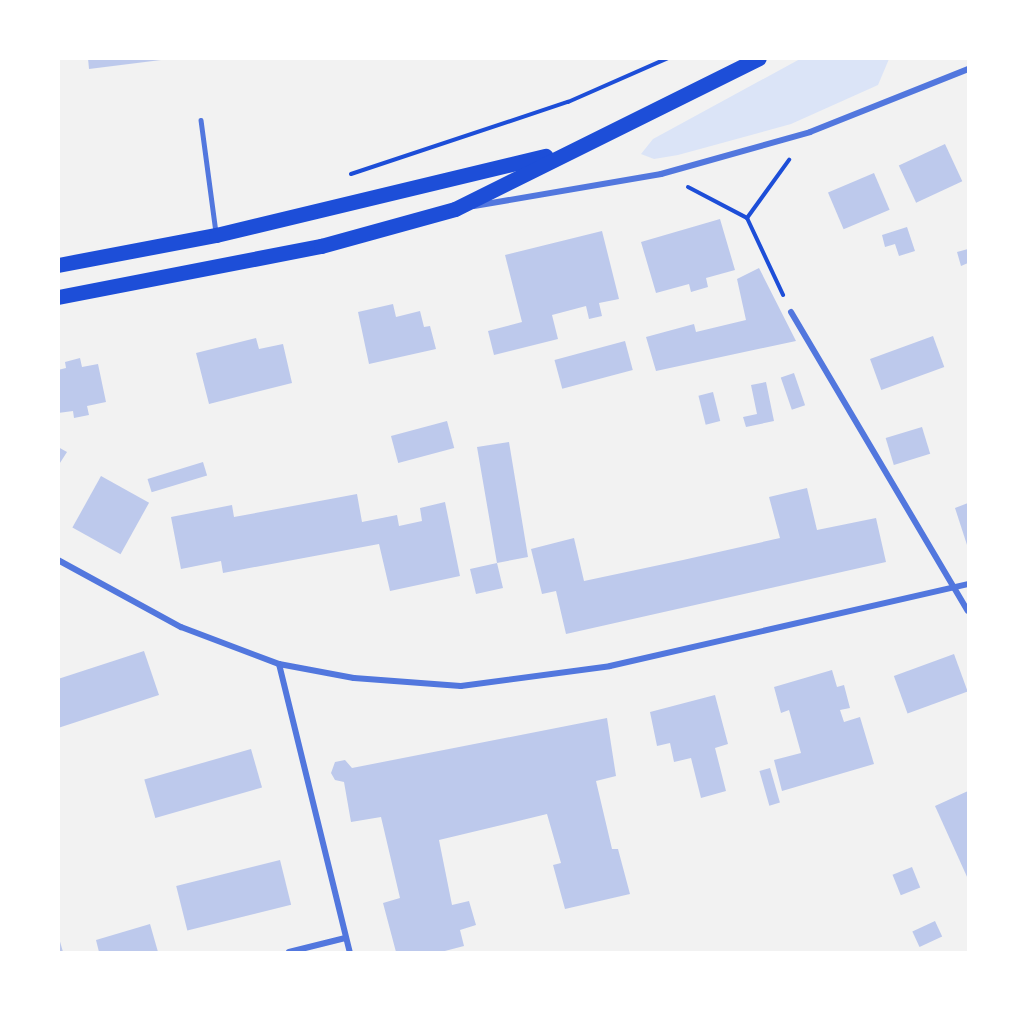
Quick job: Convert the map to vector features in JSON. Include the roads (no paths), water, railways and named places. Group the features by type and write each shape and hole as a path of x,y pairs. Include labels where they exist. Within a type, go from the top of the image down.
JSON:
{"main road":[{"path":"58,297 185,275 321,246 455,209 567,151 759,58"},
{"path":"58,265 216,235 422,183 567,151"}],"street":[{"path":"455,209 662,174 810,132 969,69"},
{"path":"790,312 969,611"},
{"path":"58,560 181,627 279,664 354,678 461,687 610,666 969,584"},
{"path":"279,664 350,952"},
{"path":"289,952 345,938"}],"lane":[{"path":"201,120 216,235"}]}
